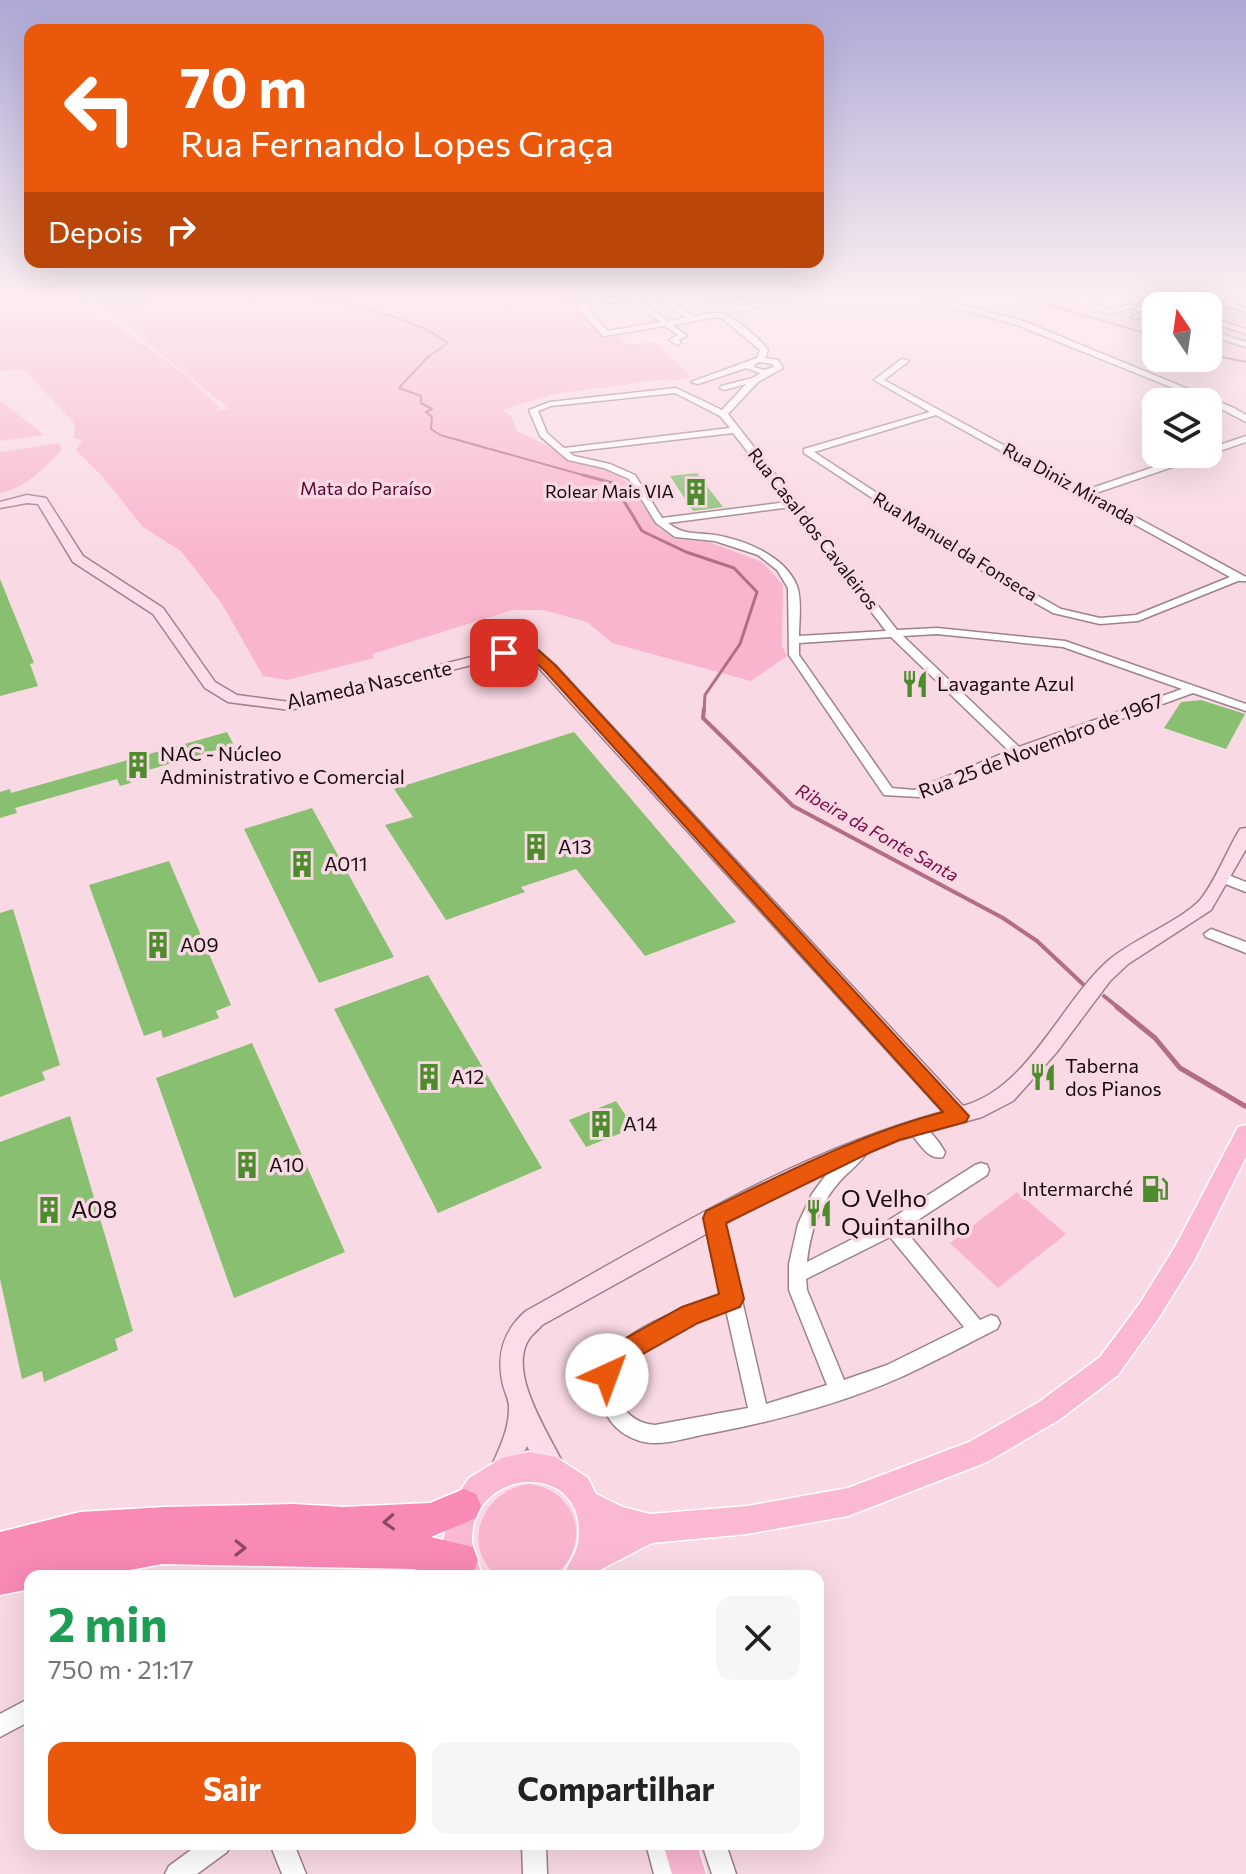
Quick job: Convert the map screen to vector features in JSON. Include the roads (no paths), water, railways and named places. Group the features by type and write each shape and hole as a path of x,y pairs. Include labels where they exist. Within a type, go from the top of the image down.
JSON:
{"highway":[{"path":"0,1550 80,1529 165,1524 294,1521 343,1524 430,1520 464,1506"},
{"path":"0,1560 65,1543 165,1524"},
{"path":"37,1570 162,1546 412,1551 460,1570"},
{"path":"0,1577 24,1572"}],"main road":[{"path":"589,1506 620,1521 650,1529 747,1520 848,1502 977,1452 1049,1411 1109,1366 1149,1311 1185,1253 1246,1134"},
{"path":"464,1570 457,1542 464,1506 488,1479 503,1470 537,1466 553,1470 580,1491 589,1506 593,1541 583,1570"},
{"path":"583,1570 650,1529"}],"street":[{"path":"695,382 703,379"},
{"name":"Rua Diniz Miranda","path":"879,379 1242,579"},
{"path":"1157,379 1246,419"},
{"path":"724,388 752,380"},
{"path":"723,414 732,408 752,380"},
{"name":"Rua Casal dos Cavaleiros","path":"565,450 543,434 533,410 550,404 676,390 723,414 894,634 1017,752"},
{"name":"Rua Manuel da Fonseca","path":"937,412 807,451 1011,585 1057,611 1100,621 1138,618 1242,579"},
{"path":"565,450 736,430"},
{"path":"1222,447 1246,439"},
{"path":"565,450 571,458 607,466 632,477 659,521 678,535 716,538 761,553 781,568 793,588 793,640 937,631 1065,644 1246,708"},
{"path":"1086,493 1160,468"},
{"name":"Alameda Nascente","path":"1,505 27,499 42,501 78,559 158,611 210,685 233,699 290,706 504,653 533,653 959,1116"},
{"path":"659,521 793,504"},
{"name":"Rua 25 de Novembro de 1967","path":"793,640 793,654 799,664 883,789 890,793 915,794 1017,752 1190,690"},
{"path":"553,1470 522,1407 512,1366 517,1335 534,1318 714,1218 864,1146 959,1116 1006,1095 1049,1048 1103,976 1122,959 1205,906 1246,833"},
{"path":"1223,878 1246,887"},
{"path":"1211,934 1246,948"},
{"path":"916,1128 937,1152"},
{"path":"839,1391 798,1290 797,1275 805,1227 824,1188 864,1146"},
{"path":"797,1275 892,1227 981,1170"},
{"path":"714,1218 759,1415"},
{"path":"732,1299 690,1315 618,1355 609,1367 606,1382 608,1393 611,1404 633,1430 650,1434 759,1415 892,1372 984,1326 892,1227"},
{"path":"503,1470 514,1447 522,1407"},
{"path":"0,1726 24,1712"},
{"path":"177,1874 211,1850"},
{"path":"284,1850 294,1874"},
{"path":"534,1850 535,1874"},
{"path":"716,1850 724,1874"}],"waterway":[{"name":"Ribeira da Fonte Santa","path":"407,379 399,388 421,396 421,403 432,409 426,412 432,417 431,429 440,435 590,477"},
{"name":"Ribeira da Fonte Santa","path":"583,475 613,483 642,531 686,552 734,568 757,592 740,644 705,695 704,711"},
{"name":"Ribeira da Fonte Santa","path":"704,709 703,718 793,806 1003,918 1037,941 1086,987"},
{"name":"Ribeira da Fonte Santa","path":"1104,996 1120,1009"},
{"name":"Ribeira da Fonte Santa","path":"1117,1007 1155,1038 1180,1068 1245,1106"}],"place":[{"name":"Rolear Mais VIA","path":"696,492"},
{"name":"Lavagante Azul","path":"915,684"},
{"name":"NAC - Núcleo Administrativo e Comercial","path":"138,765"},
{"name":"A13","path":"536,847"},
{"name":"A011","path":"302,864"},
{"name":"A09","path":"158,945"},
{"name":"A12","path":"429,1077"},
{"name":"Taberna dos Pianos","path":"1043,1077"},
{"name":"A14","path":"601,1124"},
{"name":"A10","path":"247,1165"},
{"name":"Intermarché","path":"1155,1189"},
{"name":"A08","path":"49,1210"},
{"name":"O Velho Quintanilho","path":"819,1213"}],"park label":[{"name":"Mata do Paraíso","path":"366,489"}]}
